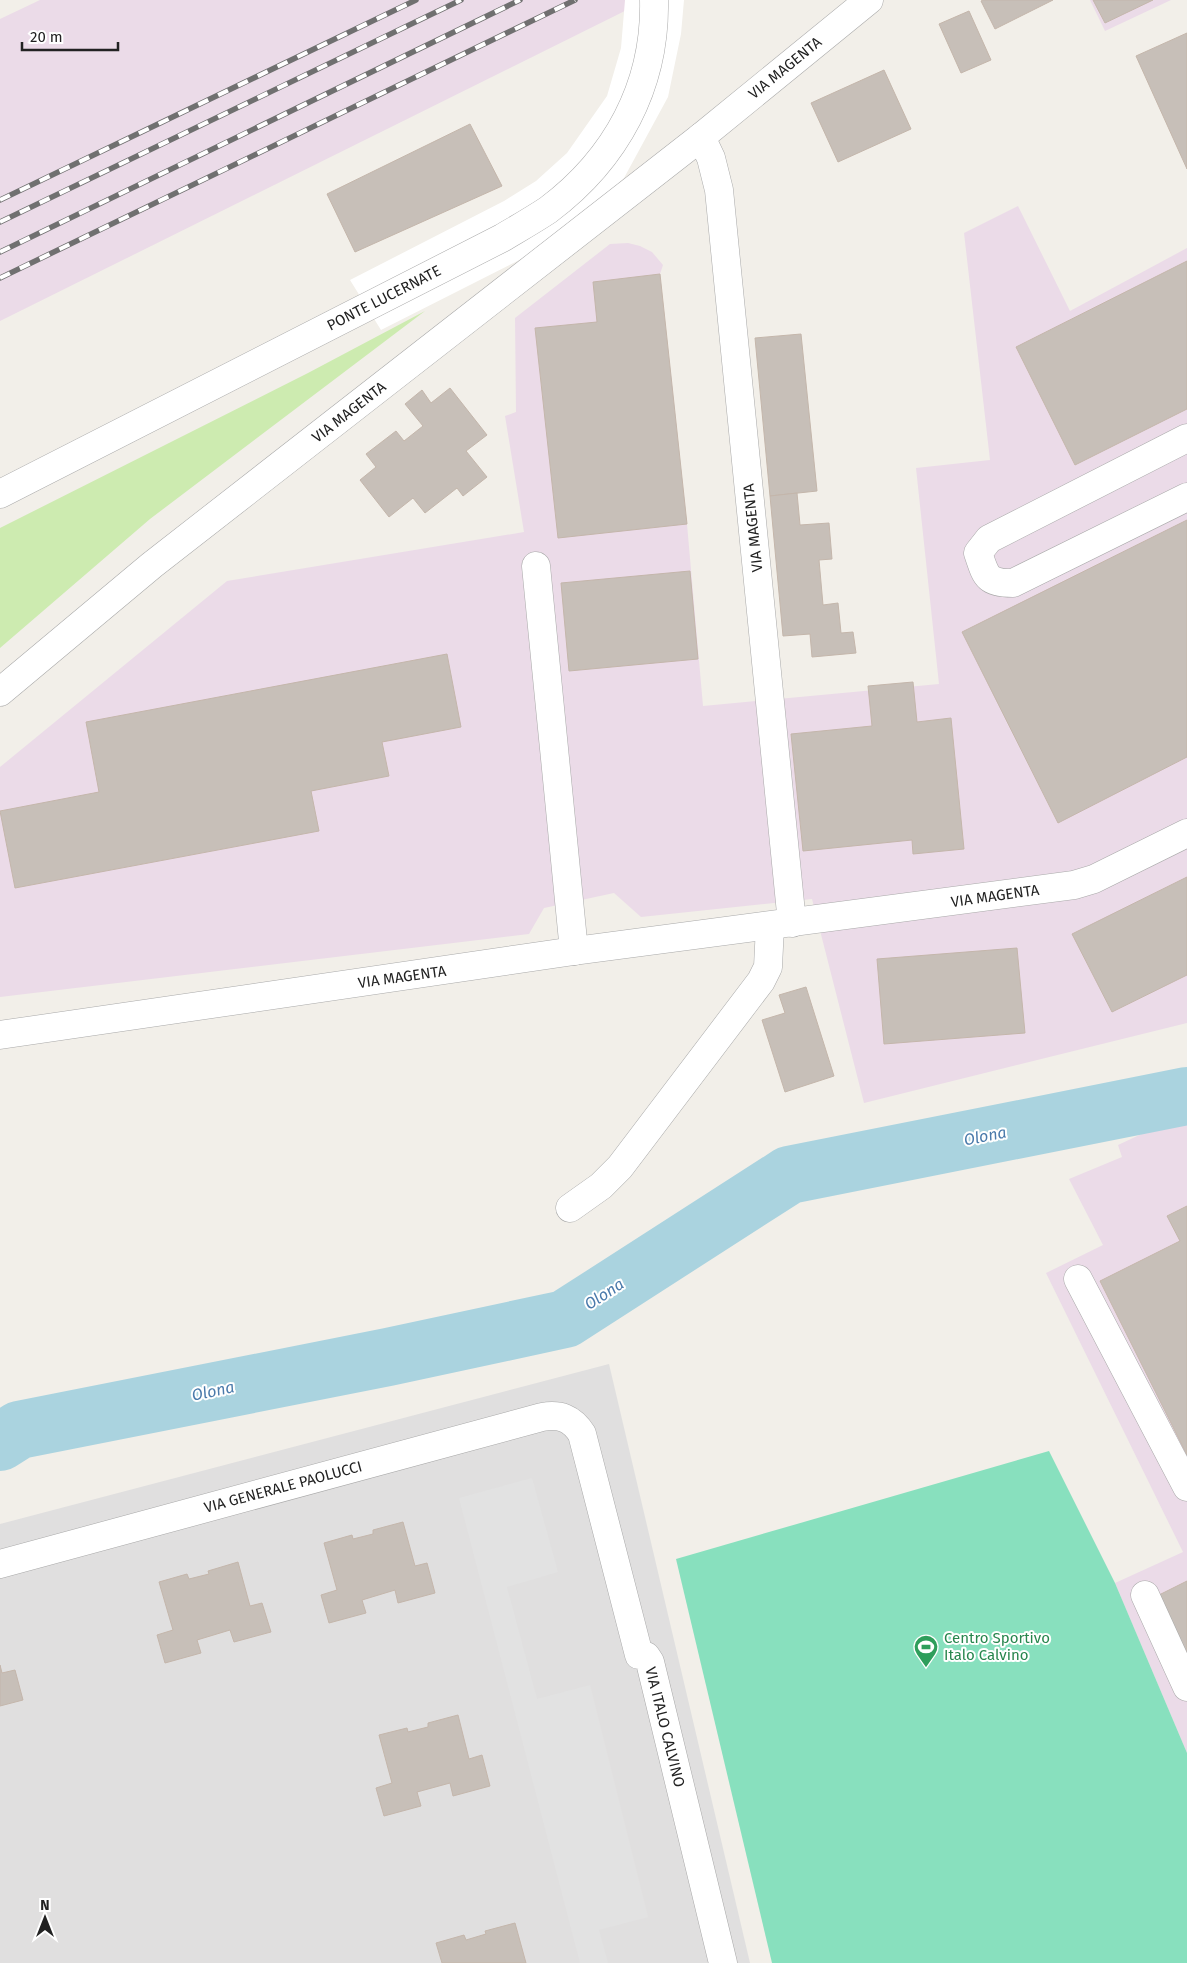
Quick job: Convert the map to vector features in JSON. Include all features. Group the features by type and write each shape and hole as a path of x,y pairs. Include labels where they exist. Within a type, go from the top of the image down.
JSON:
{"street":[{"name":"PONTE LUCERNATE","path":"0,494 502,238 547,211 573,188 598,161 614,140 635,103 647,72 654,26 654,0"},
{"name":"VIA MAGENTA","path":"0,692 152,565 701,137 869,0"},
{"name":"VIA MAGENTA","path":"701,137 711,158 719,190 781,925"},
{"path":"1187,438 989,539 978,553 985,574 996,583 1013,583 1187,497"},
{"path":"536,566 574,951"},
{"name":"VIA MAGENTA","path":"4,1036 574,951 1074,885 1094,879 1187,833"},
{"path":"570,1208 601,1186 620,1167 761,980 768,967 781,925"},
{"path":"1078,1279 1187,1487"},
{"name":"VIA GENERALE PAOLUCCI","path":"0,1564 542,1416 556,1415 567,1418"},
{"name":"VIA ITALO CALVINO","path":"567,1418 576,1424 582,1434 639,1655 646,1656 650,1662 723,1963"},
{"path":"1145,1595 1187,1687"}],"shaded area":[{"path":"40,0 647,0 0,321 0,19"},
{"path":"1090,0 1171,0 1105,31"},
{"path":"1018,206 1070,311 1187,248 1187,1023 864,1103 812,899 641,917 614,893 544,908 529,934 0,997 0,767 227,581 524,532 505,416 516,412 515,318 610,244 628,243 640,246 652,252 663,265 660,274 687,524 703,706 939,684 916,468 990,460 964,233"},
{"path":"1187,1120 1187,1753 1115,1583 1183,1552 1046,1273 1103,1245 1069,1179 1122,1157 1118,1145 1163,1124"},
{"path":"609,1364 750,1963 0,1963 0,1524"},
{"path":"532,1478 558,1572 507,1587 537,1699 590,1685 648,1917 599,1930 608,1963 580,1963 459,1498"}],"green space":[{"path":"425,311 150,519 0,648 0,528 308,373"},
{"name":"Centro Sportivo Italo Calvino","path":"1049,1451 1115,1583 1187,1753 1187,1963 772,1963 676,1559"}],"pier":[{"path":"625,0 684,0 681,34 668,97 624,178 579,223 539,250 381,330 350,280 504,201 536,181 567,153 607,96 621,48"}],"building":[{"path":"1053,0 995,29 981,1"},
{"path":"1093,0 1153,0 1105,23"},
{"path":"969,11 991,60 961,73 939,24"},
{"path":"1187,33 1187,169 1136,56"},
{"path":"884,70 911,129 838,162 811,103"},
{"path":"470,124 502,186 355,252 327,194"},
{"path":"1187,261 1187,409 1075,465 1016,347"},
{"path":"660,274 687,524 558,538 535,328 597,322 593,282"},
{"path":"801,334 817,491 770,496 755,338"},
{"path":"450,388 487,435 466,451 487,477 463,496 457,488 425,513 413,498 389,517 360,480 376,467 366,454 396,431 404,441 423,426 405,404 422,390 431,403"},
{"path":"797,493 800,525 829,523 832,559 819,560 823,605 838,603 841,633 853,632 856,653 812,657 810,634 783,636 770,496"},
{"path":"1187,520 1187,757 1058,823 962,632"},
{"path":"690,571 698,659 569,671 561,583"},
{"path":"447,654 461,727 382,742 389,776 311,791 319,831 15,888 0,811 99,792 86,722"},
{"path":"913,682 917,722 951,718 964,849 913,854 912,840 803,851 791,734 872,726 868,686"},
{"path":"1187,877 1187,975 1112,1012 1072,934"},
{"path":"1017,948 1025,1033 884,1044 877,959"},
{"path":"806,987 834,1076 785,1092 762,1020 785,1013 779,995"},
{"path":"1187,1206 1187,1455 1100,1281 1180,1241 1167,1216"},
{"path":"403,1522 415,1566 427,1563 435,1593 398,1603 395,1590 362,1600 366,1613 329,1623 321,1595 337,1590 324,1543 352,1535 353,1539 373,1534 373,1530"},
{"path":"238,1562 250,1606 262,1603 271,1632 234,1642 230,1630 197,1640 201,1653 165,1663 157,1635 173,1630 159,1582 187,1574 189,1579 209,1574 208,1571"},
{"path":"1187,1581 1187,1656 1157,1596"},
{"path":"0,1665 2,1673 15,1670 23,1700 0,1706"},
{"path":"458,1715 469,1759 482,1755 490,1786 453,1796 450,1783 417,1792 421,1806 384,1816 376,1788 392,1783 379,1735 407,1728 408,1732 428,1727 428,1723"},
{"path":"515,1923 526,1963 442,1963 436,1943 464,1935 466,1940 486,1934 485,1931"}],"waterway":[{"name":"Olona","path":"0,1442 19,1430 388,1357 565,1319 789,1175 1187,1096"}],"railway":[{"path":"0,200 416,0"},
{"path":"0,222 461,0"},
{"path":"0,252 520,0"},
{"path":"0,278 575,0"}],"place":[{"name":"Centro Sportivo Italo Calvino","path":"926,1668"}]}
